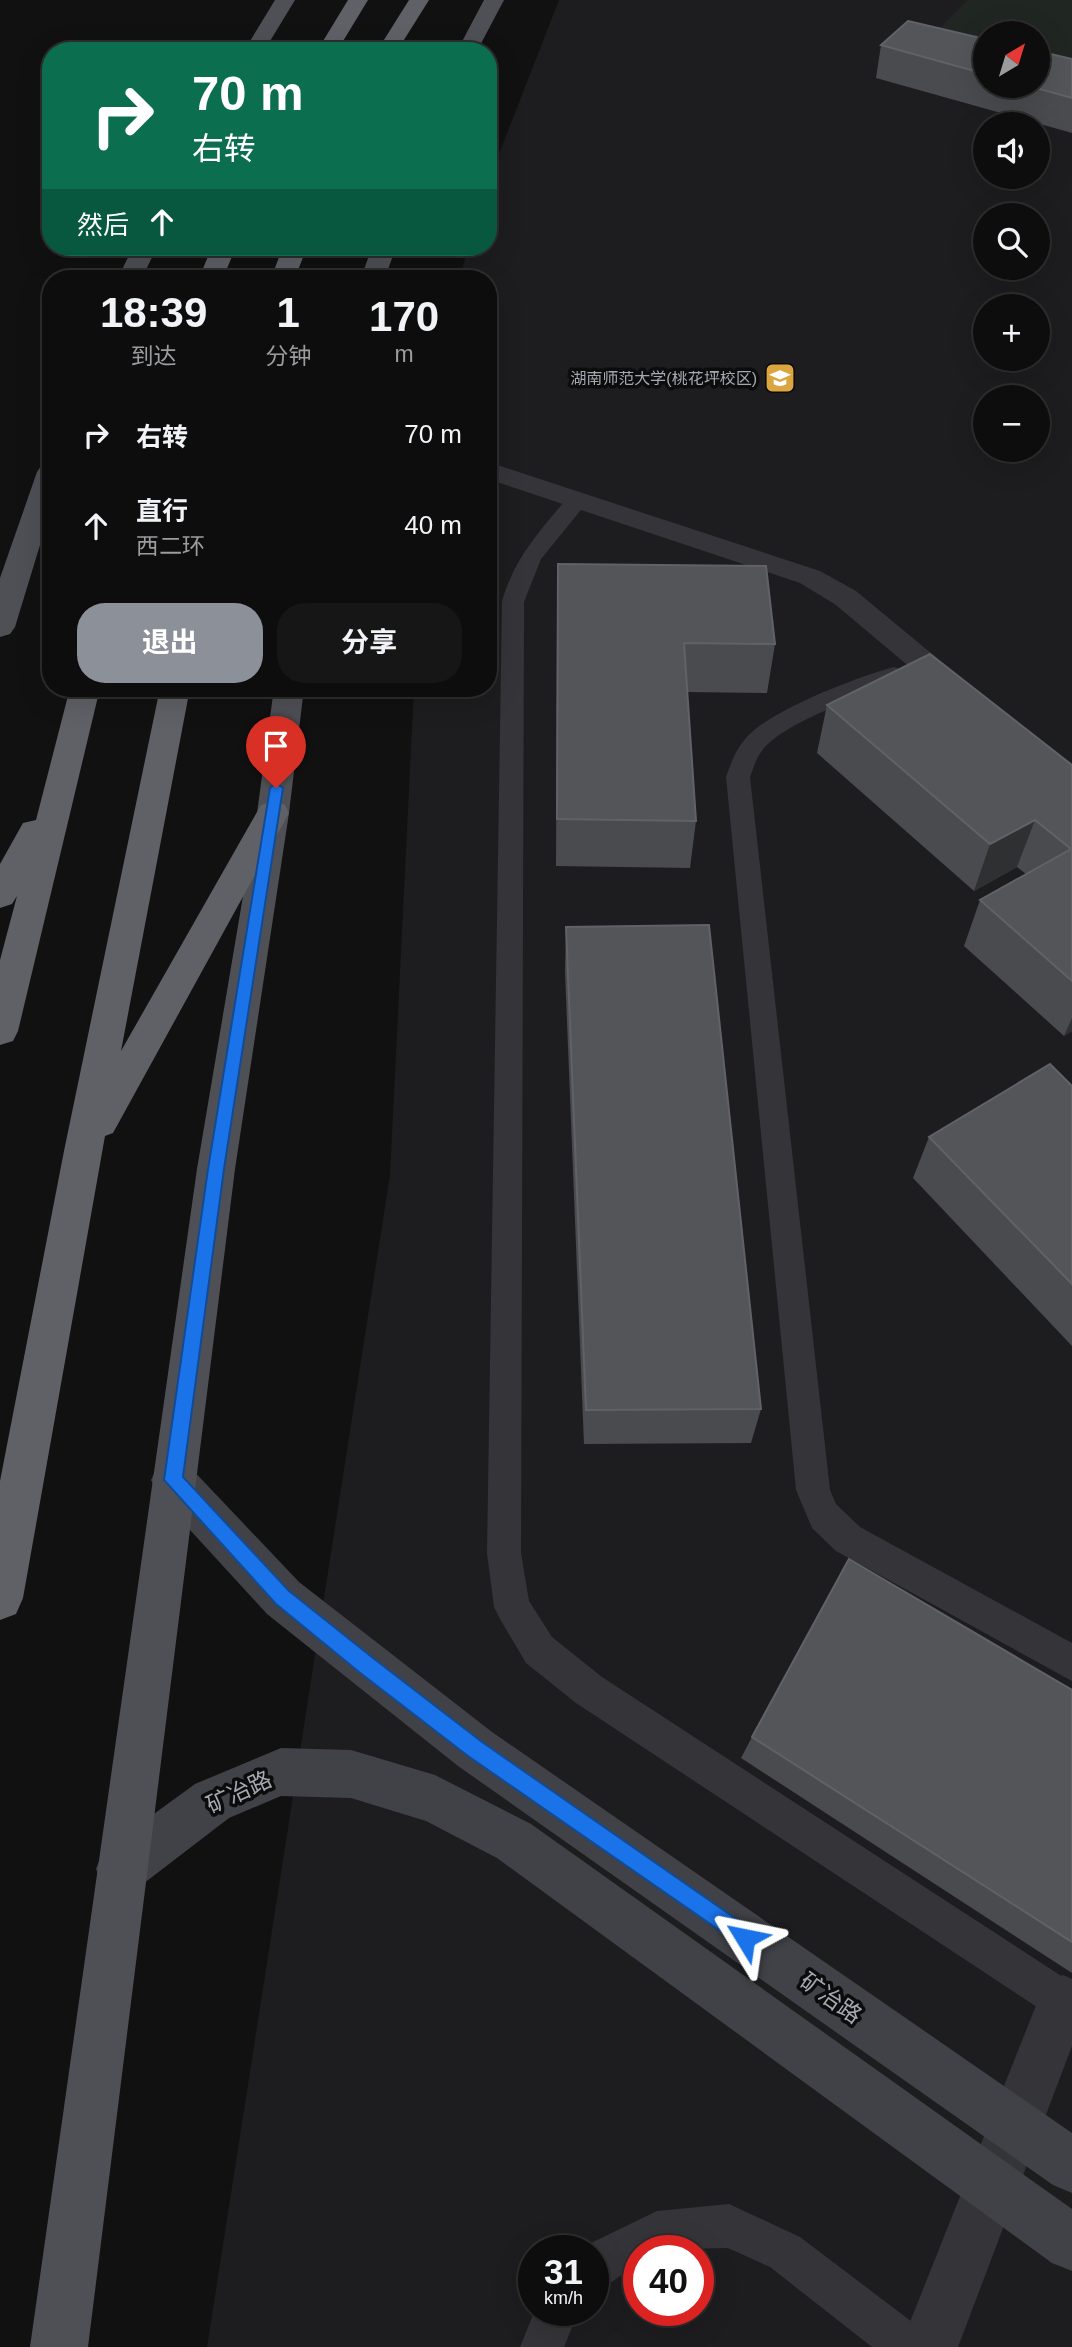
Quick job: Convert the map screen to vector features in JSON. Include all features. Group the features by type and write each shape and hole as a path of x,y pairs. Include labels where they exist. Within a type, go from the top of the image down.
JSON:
{"highway":[{"path":"332,42 358,0"},
{"path":"393,42 419,0"},
{"path":"0,1031 83,697"},
{"path":"0,1598 83,1151 173,697"},
{"path":"0,895 60,787"},
{"path":"83,1151 273,813"}],"main road":[{"path":"259,42 285,0"},
{"path":"472,42 494,0"},
{"path":"0,628 25,541 42,496"},
{"path":"59,2347 216,1169 273,813 288,697"}],"street":[{"path":"497,473 810,578 846,598 987,716"},
{"name":"矿冶路","path":"173,1480 283,1598 475,1749 1072,2166"},
{"name":"矿冶路","path":"121,1869 212,1801 281,1772 352,1774 436,1799 514,1841 1072,2243"},
{"path":"929,2347 1063,2001"}],"lane":[{"path":"578,500 530,558 517,580 513,601 504,1553 512,1607 539,1650 589,1690 1063,2001"},
{"path":"923,662 777,726 757,740 738,777 809,1466 813,1490 824,1516 848,1539 1072,1663"},
{"path":"609,2257 657,2233 729,2226 785,2252 908,2347"},
{"path":"542,2347 551,2326"}],"shaded area":[{"path":"559,0 1072,0 1072,2347 207,2347 390,1175 414,697 497,697 497,270 462,270 466,256 497,256 497,159"},
{"path":"968,0 1072,0 1072,84 1050,78 1050,21 973,21 973,58 923,45"}],"building":[{"path":"908,21 973,36 973,71 881,45"},
{"path":"1050,54 1072,59 1072,98 1050,92"},
{"path":"558,564 766,566 775,644 684,643 696,821 557,819"},
{"path":"930,654 1072,765 1072,981 980,900 1071,849 1035,820 990,844 827,705"},
{"path":"709,925 761,1409 586,1410 566,927"},
{"path":"1050,1064 1072,1086 1072,1284 929,1137"},
{"path":"849,1559 1072,1690 1072,1942 752,1737"}],"place":[{"name":"湖南师范大学(桃花坪校区)","path":"780,378"}],"route":[{"path":"276,788 216,1169 173,1480 283,1598 366,1665 475,1749 745,1938"}]}
